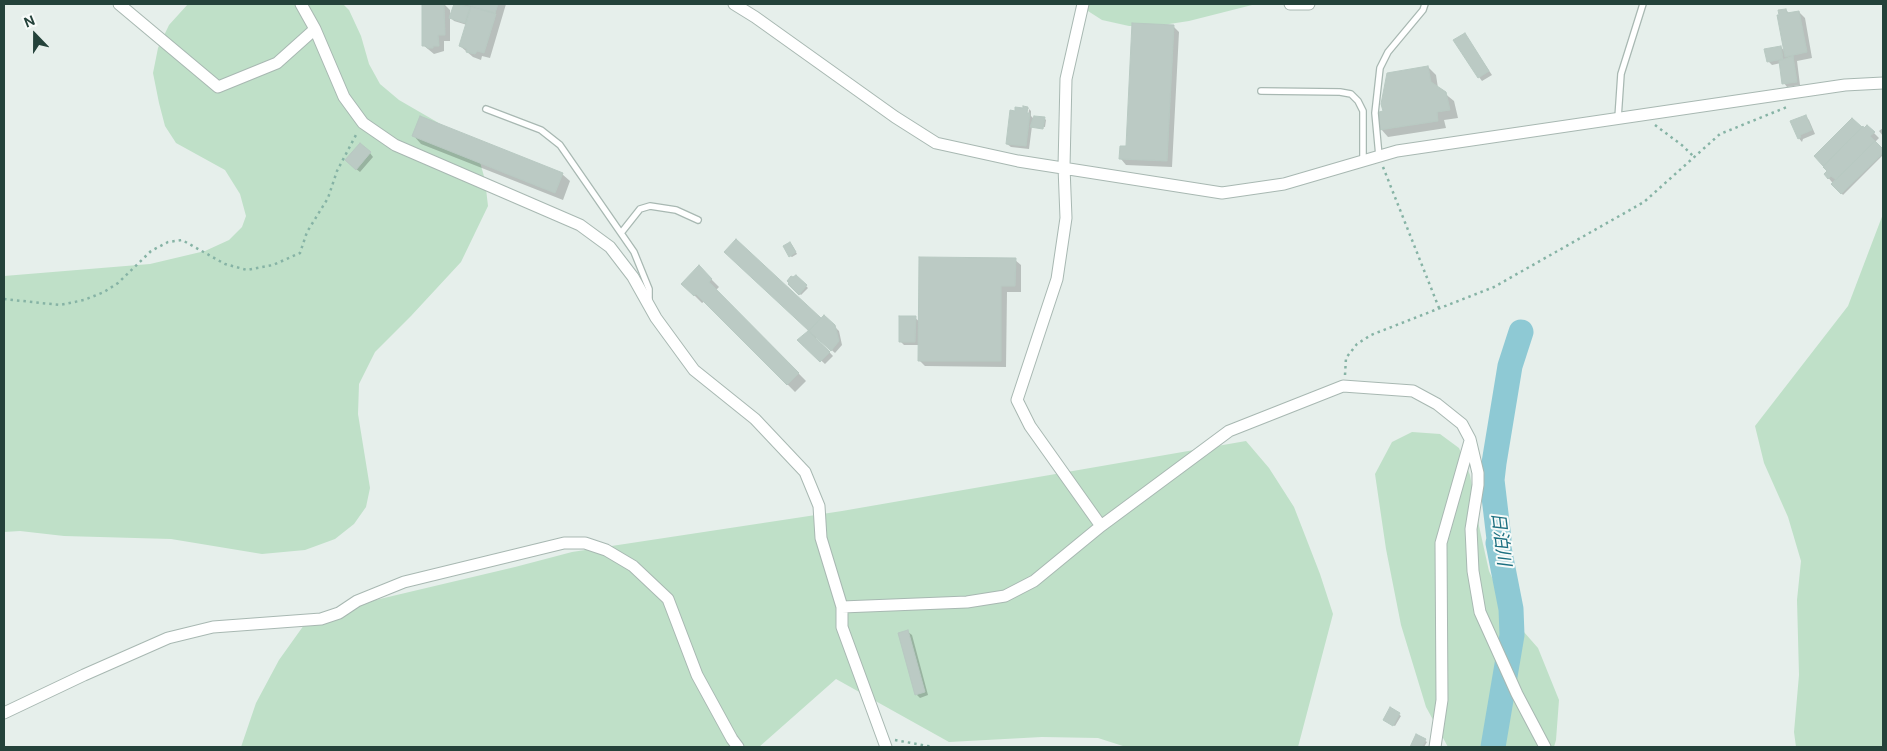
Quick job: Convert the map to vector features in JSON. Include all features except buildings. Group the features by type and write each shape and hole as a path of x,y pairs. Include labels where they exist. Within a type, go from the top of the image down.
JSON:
{"street":[{"path":"119,4 218,87 277,63 315,29"},
{"path":"301,4 315,29 344,97 363,122 395,145 580,225 610,247 633,277 649,305 694,370 755,420 805,472 819,506 821,538 842,607 842,627 885,742"},
{"path":"734,4 756,17 895,117 936,143 1018,161 1222,193 1284,184 1397,150 1845,85 1883,83"},
{"path":"1083,4 1066,79 1064,167 1066,218 1057,279 1016,400 1030,426 1101,526"},
{"path":"1290,4 1309,4"},
{"path":"842,607 967,602 1005,596 1034,581 1101,526 1229,431 1343,386 1413,391 1438,404 1462,424 1470,439 1478,472 1478,485 1471,529 1473,571 1480,612 1517,694 1544,747"},
{"path":"1435,747 1442,700 1441,543 1470,439"},
{"path":"4,713 168,638 213,627 321,619 340,613 357,601 404,582 564,543 586,543 606,550 633,566 668,599 698,675 732,740 738,747"}],"lane":[{"path":"1379,156 1375,112 1380,68 1388,52 1423,10 1425,4"},
{"path":"1618,118 1621,74 1643,4"},
{"path":"1261,91 1340,92 1351,94 1363,111 1362,161"},
{"path":"486,109 541,130 560,145 634,252 649,289 649,305"},
{"path":"621,233 640,208 650,206 676,210 698,220"}],"path":[{"path":"1343,386 1346,358 1357,344 1371,335 1494,287 1644,202 1720,134 1793,105"},
{"path":"1641,115 1683,146 1694,157"},
{"path":"4,298 60,305 84,300 104,292 118,283 151,251 168,242 182,240 225,264 247,270 273,265 300,253 307,232 328,198 337,171 363,122"},
{"path":"1379,156 1439,308"},
{"path":"885,742 933,747"}],"green space":[{"path":"188,4 343,4 349,10 361,36 369,64 380,84 399,100 465,141 480,162 485,180 488,206 461,262 375,352 359,384 358,414 370,488 366,507 354,524 335,539 305,550 262,554 171,539 64,536 20,531 4,532 4,276 150,264 205,251 229,240 242,227 246,216 240,194 225,170 176,143 165,126 153,73 158,48 169,25"},
{"path":"1077,4 1256,4 1189,21 1156,26 1129,26 1102,20"},
{"path":"1883,214 1883,747 1796,747 1794,732 1799,675 1797,600 1801,561 1788,517 1764,463 1755,426 1848,306"},
{"path":"1412,432 1440,434 1459,448 1470,475 1489,571 1509,615 1538,648 1559,700 1554,747 1448,747 1426,707 1401,625 1386,549 1375,474 1392,442"},
{"path":"1246,441 1269,468 1294,507 1333,614 1298,747 1126,747 1098,738 1042,737 949,742 836,679 759,747 241,747 256,703 279,660 309,618 329,611 572,552 842,511"}],"waterway":[{"name":"日泊川","path":"1493,747 1512,635 1511,609 1498,543 1492,480 1510,366 1521,332"}]}
